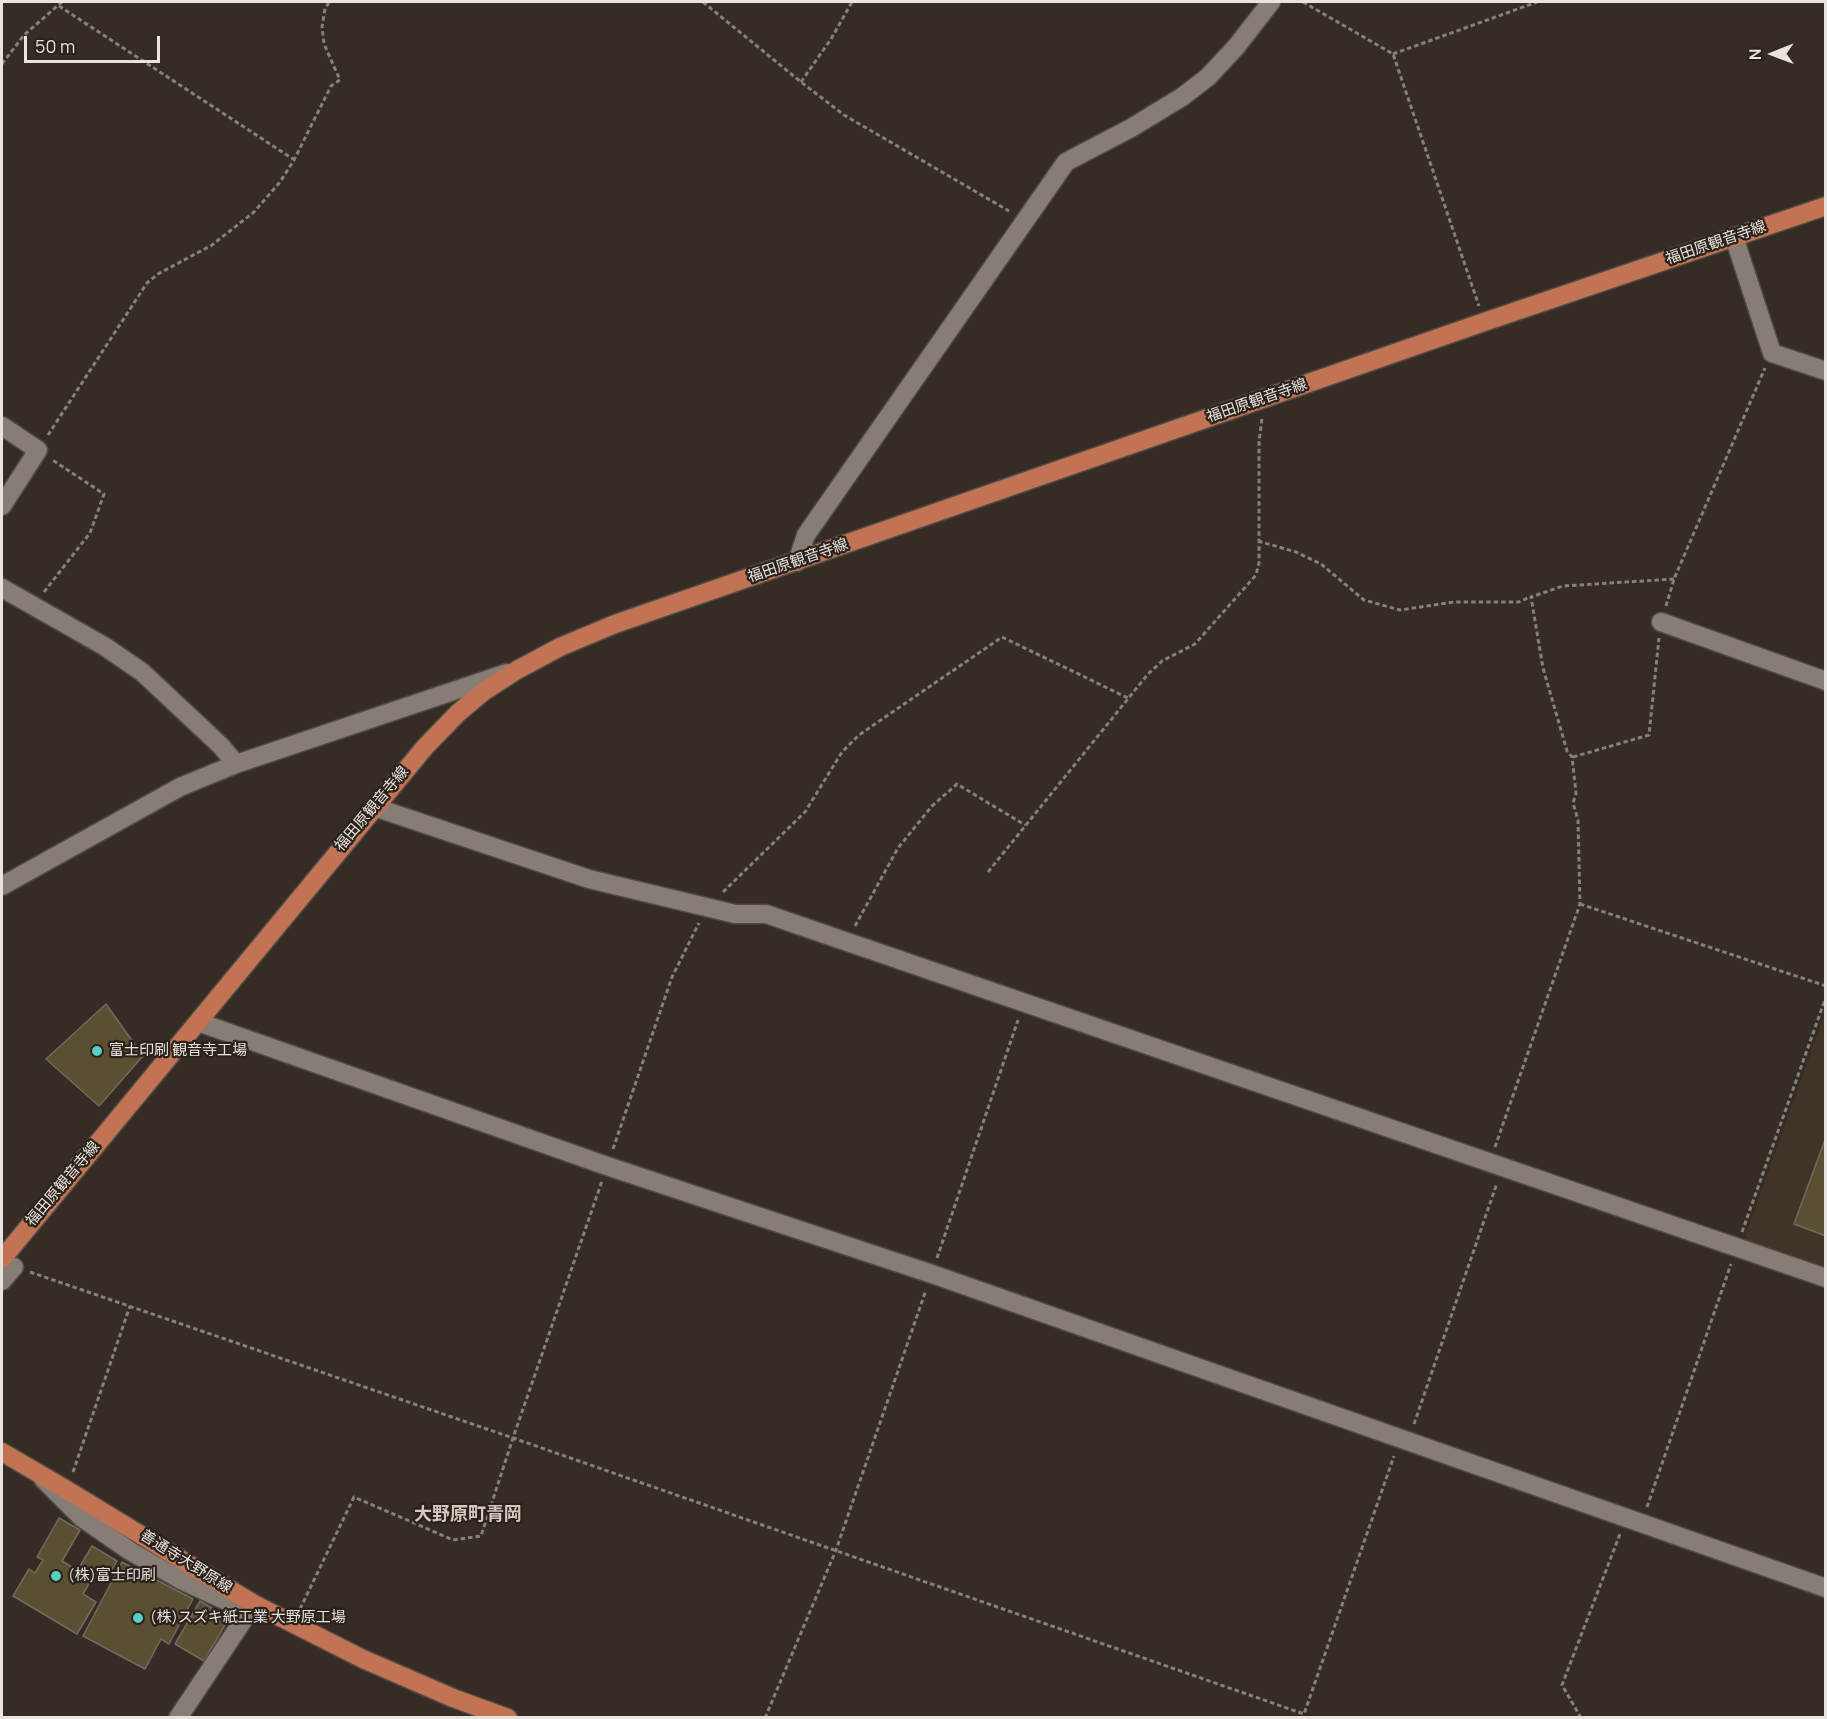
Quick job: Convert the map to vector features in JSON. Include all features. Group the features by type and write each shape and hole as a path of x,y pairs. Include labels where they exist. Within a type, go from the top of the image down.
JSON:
{"main road":[{"name":"福田原観音寺線","path":"8,1263 198,1022 425,747 458,712 517,670 560,647 615,624 1484,321 1826,206"},
{"name":"善通寺大野原線","path":"2,1452 254,1604 363,1659 453,1698 508,1718"}],"street":[{"path":"797,562 806,535 1066,162 1131,128 1182,97 1208,77 1236,47 1271,2"},
{"path":"1734,237 1772,353 1826,371"},
{"path":"2,426 38,450 2,506"},
{"path":"2,588 104,646 142,672 221,746 236,764"},
{"path":"1661,622 1826,681"},
{"path":"2,886 180,787 236,764 517,670"},
{"path":"374,807 589,879 735,914 766,914 1826,1278"},
{"path":"198,1022 607,1166 932,1274 1826,1588"},
{"path":"2,1281 8,1263"},
{"path":"35,1471 81,1517 130,1551 181,1580 231,1603 254,1604"},
{"path":"178,1718 254,1604"}],"path":[{"path":"33,605 90,533 104,494 38,450 147,283 158,274 212,245 254,212 280,182 294,160 331,86 340,80 324,44 322,27 325,9 329,2"},
{"path":"704,2 801,82 844,114 1026,220"},
{"path":"801,82 831,39 852,2"},
{"path":"1303,2 1392,54 1484,321"},
{"path":"1392,54 1537,2"},
{"path":"2,64 24,34 60,4 294,160"},
{"path":"1572,757 1649,735 1661,622 1674,579 1772,353"},
{"path":"988,872 1148,674 1162,661 1195,644 1256,574 1259,563 1259,442 1264,399"},
{"path":"1258,541 1296,552 1321,564 1364,600 1400,610 1454,602 1519,602 1563,586 1674,579"},
{"path":"8,1263 1304,1714 1404,1441 1580,904 1578,820 1573,803 1576,794 1572,757 1567,751 1543,668 1530,597"},
{"path":"293,1624 354,1497 453,1540 481,1536 672,977 707,908 805,812 842,752 859,735 1002,637 1128,698"},
{"path":"846,942 898,848 932,806 957,784 1025,825"},
{"path":"1580,904 1826,986"},
{"path":"765,1718 836,1550 1024,1003"},
{"path":"68,1490 130,1306"},
{"path":"1581,1718 1562,1685 1627,1518"}],"shaded area":[{"path":"1825,1012 1825,1270 1744,1240"}],"building":[{"name":"富士印刷 観音寺工場","path":"106,1004 143,1056 99,1106 46,1059"},
{"path":"1826,1137 1826,1236 1794,1224"},
{"name":"(株)富士印刷","path":"59,1518 80,1530 62,1561 92,1579 83,1594 96,1602 77,1634 13,1596 29,1569 35,1573 43,1560 37,1557"},
{"name":"(株)富士印刷","path":"92,1546 117,1561 105,1581 80,1566"},
{"name":"(株)スズキ紙工業 大野原工場","path":"122,1562 193,1599 169,1644 161,1639 145,1669 83,1636"},
{"name":"(株)スズキ紙工業 大野原工場","path":"200,1601 229,1618 204,1661 175,1644"}],"place":[{"name":"富士印刷 観音寺工場","path":"97,1051"},
{"name":"(株)富士印刷","path":"56,1576"},
{"name":"(株)スズキ紙工業 大野原工場","path":"138,1618"}],"district":[{"name":"大野原町青岡","path":"468,1515"}]}
